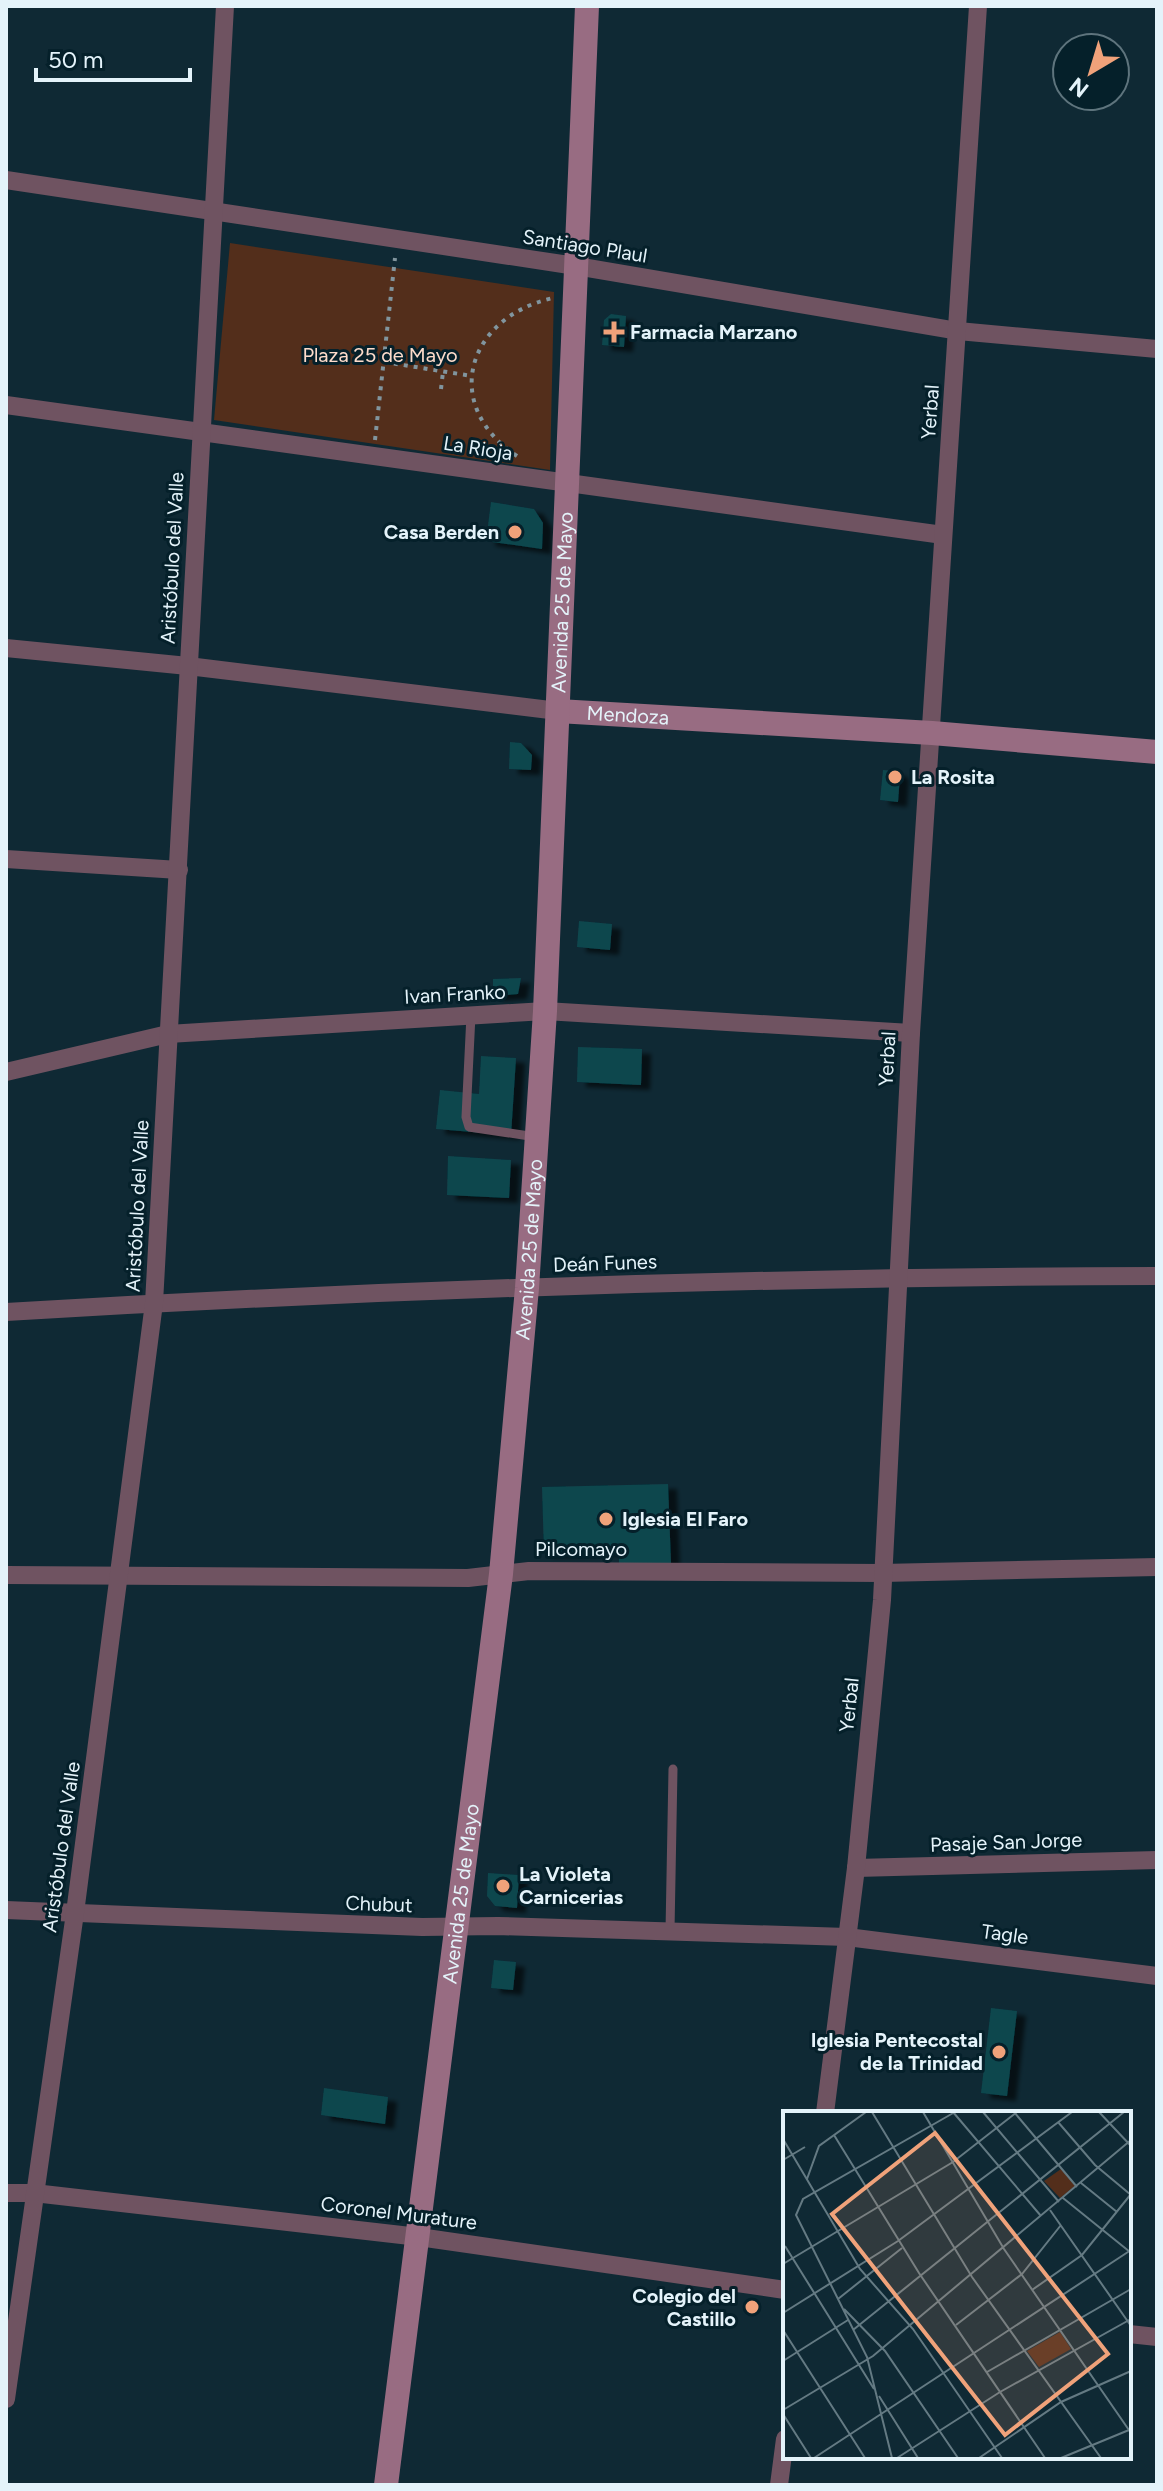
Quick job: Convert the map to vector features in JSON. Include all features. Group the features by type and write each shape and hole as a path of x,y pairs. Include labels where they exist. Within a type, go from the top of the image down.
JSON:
{"main road":[{"name":"Avenida 25 de Mayo","path":"386,2485 501,1574 527,1288 545,1011 587,6"},
{"name":"Mendoza","path":"558,711 932,733 1157,752"}],"street":[{"name":"Aristóbulo del Valle","path":"6,2399 75,1913 154,1303 225,6"},
{"name":"Yerbal","path":"825,2111 856,1868 882,1573 911,1033 978,6"},
{"name":"Santiago Plaul","path":"6,180 576,266 958,331 1157,349"},
{"name":"La Rioja","path":"6,405 202,429 569,484 943,535"},
{"name":"Mendoza","path":"6,648 188,666 558,711"},
{"path":"6,859 179,870"},
{"name":"Ivan Franko","path":"6,1072 168,1034 545,1011 911,1033"},
{"name":"Deán Funes","path":"6,1312 527,1288 898,1277 1157,1276"},
{"name":"Pilcomayo","path":"6,1575 468,1578 529,1571 882,1573 1157,1567"},
{"name":"Pasaje San Jorge","path":"856,1868 1157,1860"},
{"name":"Chubut","path":"6,1910 457,1927 847,1937"},
{"name":"Tagle","path":"847,1937 1157,1976"},
{"name":"Coronel Murature","path":"6,2193 34,2193 419,2237 783,2290"},
{"path":"1131,2334 1157,2337"},
{"path":"779,2485 783,2454"}],"lane":[{"path":"471,1015 466,1117 469,1127 537,1138"},
{"path":"670,1931 673,1769"}],"path":[{"path":"374,454 397,241"},
{"path":"520,458 498,443 482,423 473,398 472,376 479,347 494,326 514,310 575,293"},
{"path":"384,362 472,376"},
{"path":"441,389 443,372"}],"green space":[{"name":"Plaza 25 de Mayo","path":"230,243 554,292 550,470 214,420"}],"building":[{"name":"Farmacia Marzano","path":"611,314 626,316 624,347 602,345 604,320"},
{"name":"Casa Berden","path":"491,502 534,509 543,523 542,549 486,541"},
{"path":"510,742 521,743 532,755 531,770 509,769"},
{"path":"883,770 896,771 900,775 898,802 880,800"},
{"path":"579,921 612,924 610,950 577,947"},
{"path":"521,978 518,994 493,996 493,979"},
{"path":"578,1047 642,1049 641,1085 577,1082"},
{"path":"481,1056 516,1058 511,1135 436,1129 440,1090 479,1094"},
{"path":"448,1156 511,1160 509,1198 447,1195"},
{"name":"Iglesia El Faro","path":"668,1484 671,1564 619,1565 619,1551 544,1553 542,1487"},
{"name":"La Violeta Carnicerias","path":"488,1873 519,1875 517,1908 495,1906 487,1896"},
{"path":"494,1960 516,1962 513,1990 491,1988"},
{"name":"Iglesia Pentecostal de la Trinidad","path":"991,2008 1017,2011 1007,2096 981,2093"},
{"path":"324,2088 388,2097 385,2124 321,2115"}],"place":[{"name":"Farmacia Marzano","path":"614,332"},
{"name":"Casa Berden","path":"515,532"},
{"name":"La Rosita","path":"895,777"},
{"name":"Iglesia El Faro","path":"606,1519"},
{"name":"La Violeta Carnicerias","path":"503,1886"},
{"name":"Iglesia Pentecostal de la Trinidad","path":"999,2052"},
{"name":"Colegio del Castillo","path":"752,2307"}]}
